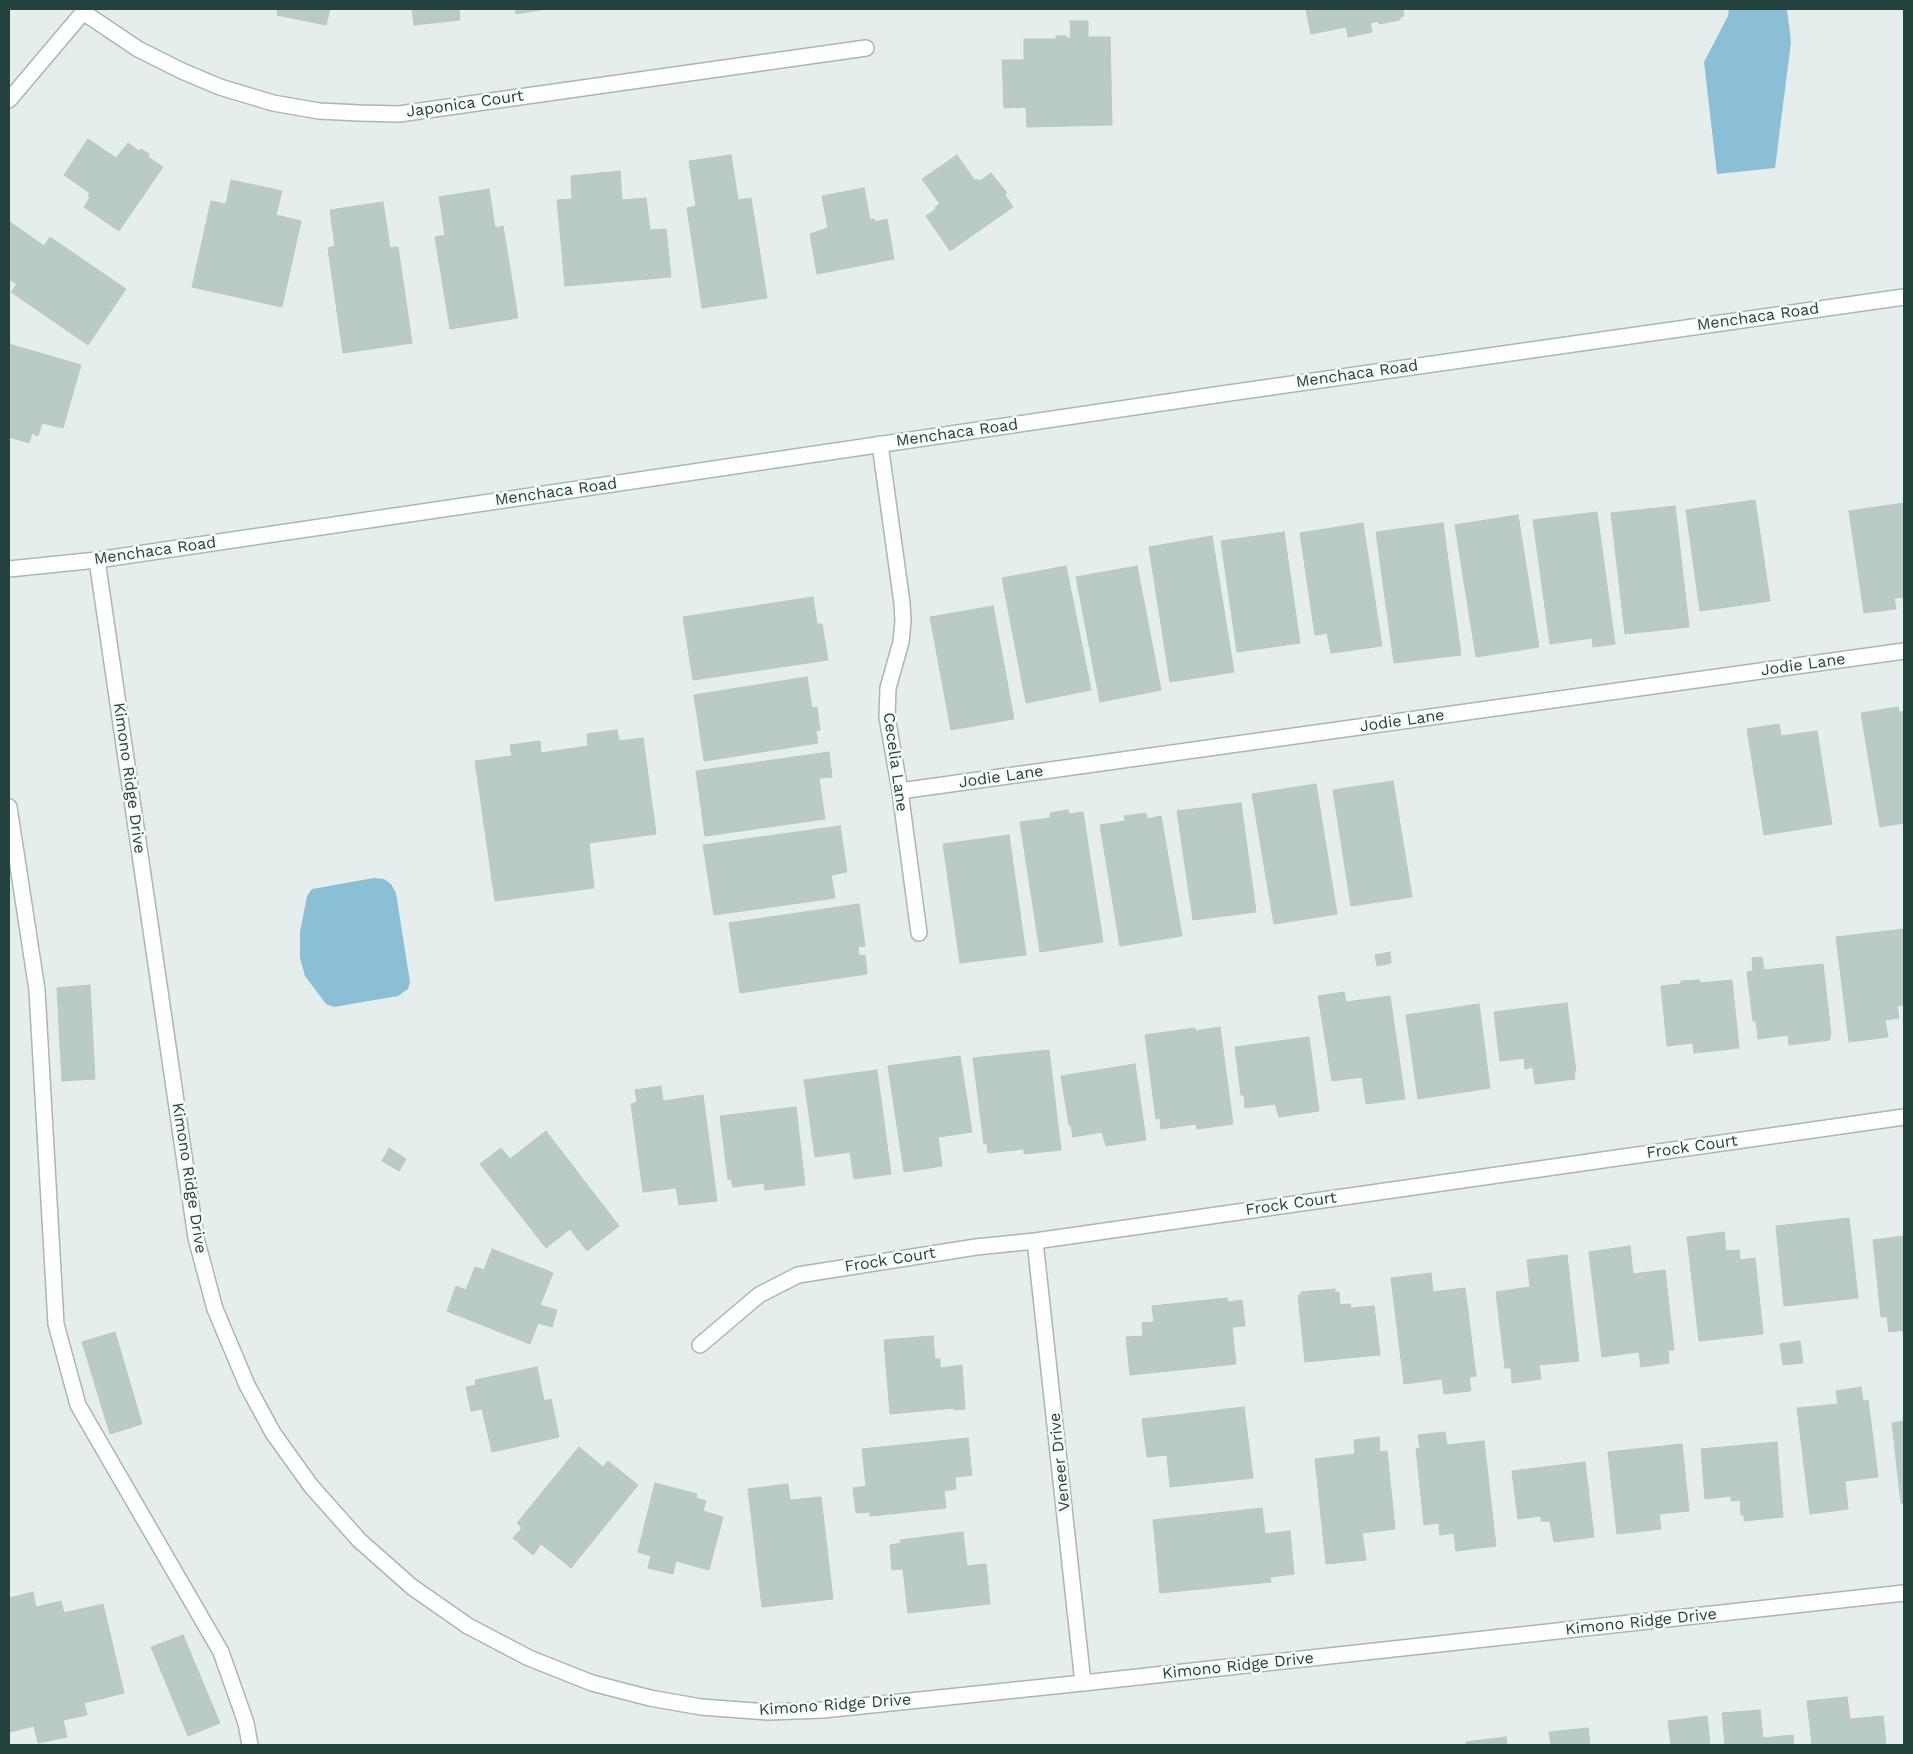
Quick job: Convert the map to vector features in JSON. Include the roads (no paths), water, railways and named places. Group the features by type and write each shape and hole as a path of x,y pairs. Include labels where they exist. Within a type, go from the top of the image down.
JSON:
{"street":[{"name":"Japonica Court","path":"84,10 138,49 220,87 273,103 319,111 359,113 400,114 866,48"},
{"path":"9,100 84,10"},
{"name":"Menchaca Road","path":"9,569 97,560 1634,334 1904,297"},
{"name":"Cecelia Lane","path":"880,444 903,621 901,642 888,688 887,717 900,791 919,933"},
{"name":"Kimono Ridge Drive","path":"97,560 196,1238 215,1309 246,1385 273,1433 311,1486 359,1540 412,1587 468,1626 529,1658 592,1683 650,1698 701,1707 768,1712 823,1710 1083,1683 1904,1593"},
{"name":"Jodie Lane","path":"900,791 1904,651"},
{"path":"9,807 37,990 56,1324 78,1405 221,1652 246,1724 250,1745"},
{"name":"Frock Court","path":"700,1345 759,1294 798,1274 976,1247 1035,1241 1904,1117"},
{"name":"Veneer Drive","path":"1035,1241 1083,1683"}],"water":[{"path":"1729,9 1787,9 1791,42 1775,168 1717,174 1704,62 1728,16"},
{"path":"374,878 384,879 391,884 396,893 410,982 408,989 398,996 334,1007 326,1004 305,976 300,958 300,932 307,896 312,889"}]}
